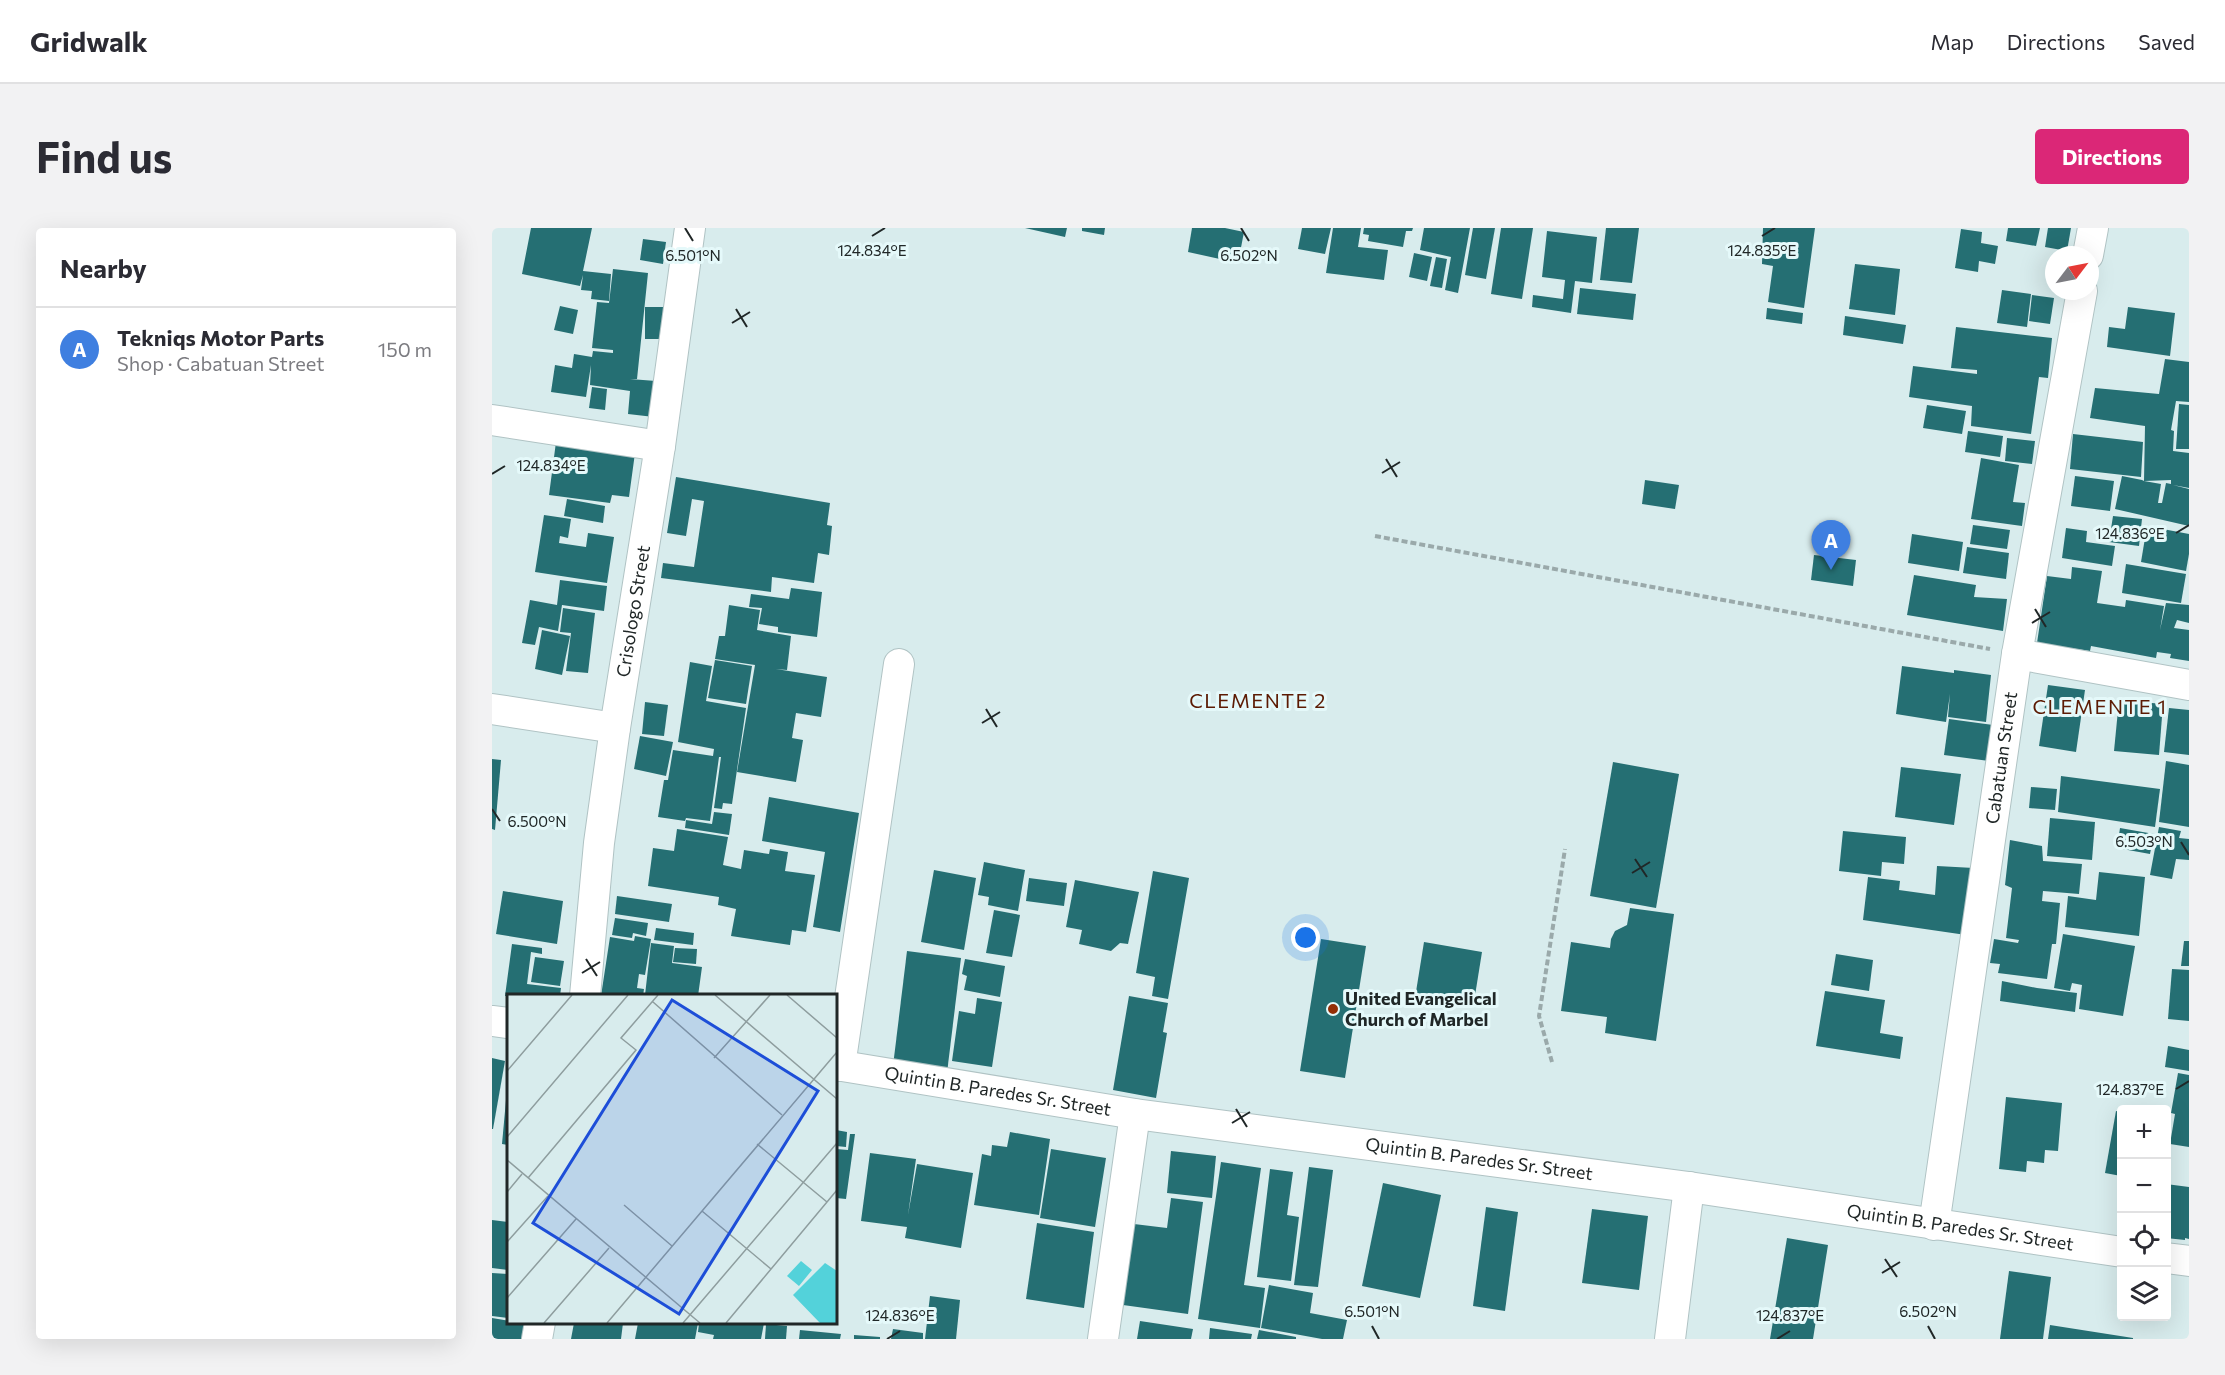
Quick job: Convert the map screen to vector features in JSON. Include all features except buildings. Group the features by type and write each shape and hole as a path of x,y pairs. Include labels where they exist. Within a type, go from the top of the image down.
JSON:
{"street":[{"name":"Crisologo Street","path":"585,994 599,843 660,446 690,228"},
{"path":"2090,246 2093,228"},
{"name":"Cabatuan Street","path":"1934,1225 2017,654 2080,300"},
{"path":"492,420 660,446"},
{"path":"2017,654 2189,685"},
{"path":"838,1065 899,664"},
{"path":"492,709 615,728"},
{"path":"492,1021 507,1023"},
{"name":"Quintin B. Paredes Sr. Street","path":"838,1065 1135,1114 1689,1187 2117,1250"},
{"path":"1103,1339 1135,1114"},
{"path":"1670,1339 1689,1187"},
{"path":"2171,1259 2189,1261"},
{"path":"537,1339 540,1324"}],"path":[{"path":"1375,536 2017,654"},
{"path":"1552,1062 1539,1016 1565,849"}],"place":[{"name":"Tekniqs Motor Parts","path":"1831,570"},
{"name":"United Evangelical Church of Marbel","path":"1333,1009"}],"district":[{"name":"CLEMENTE 2","path":"1258,701"},
{"name":"CLEMENTE 1","path":"2100,707"}]}
